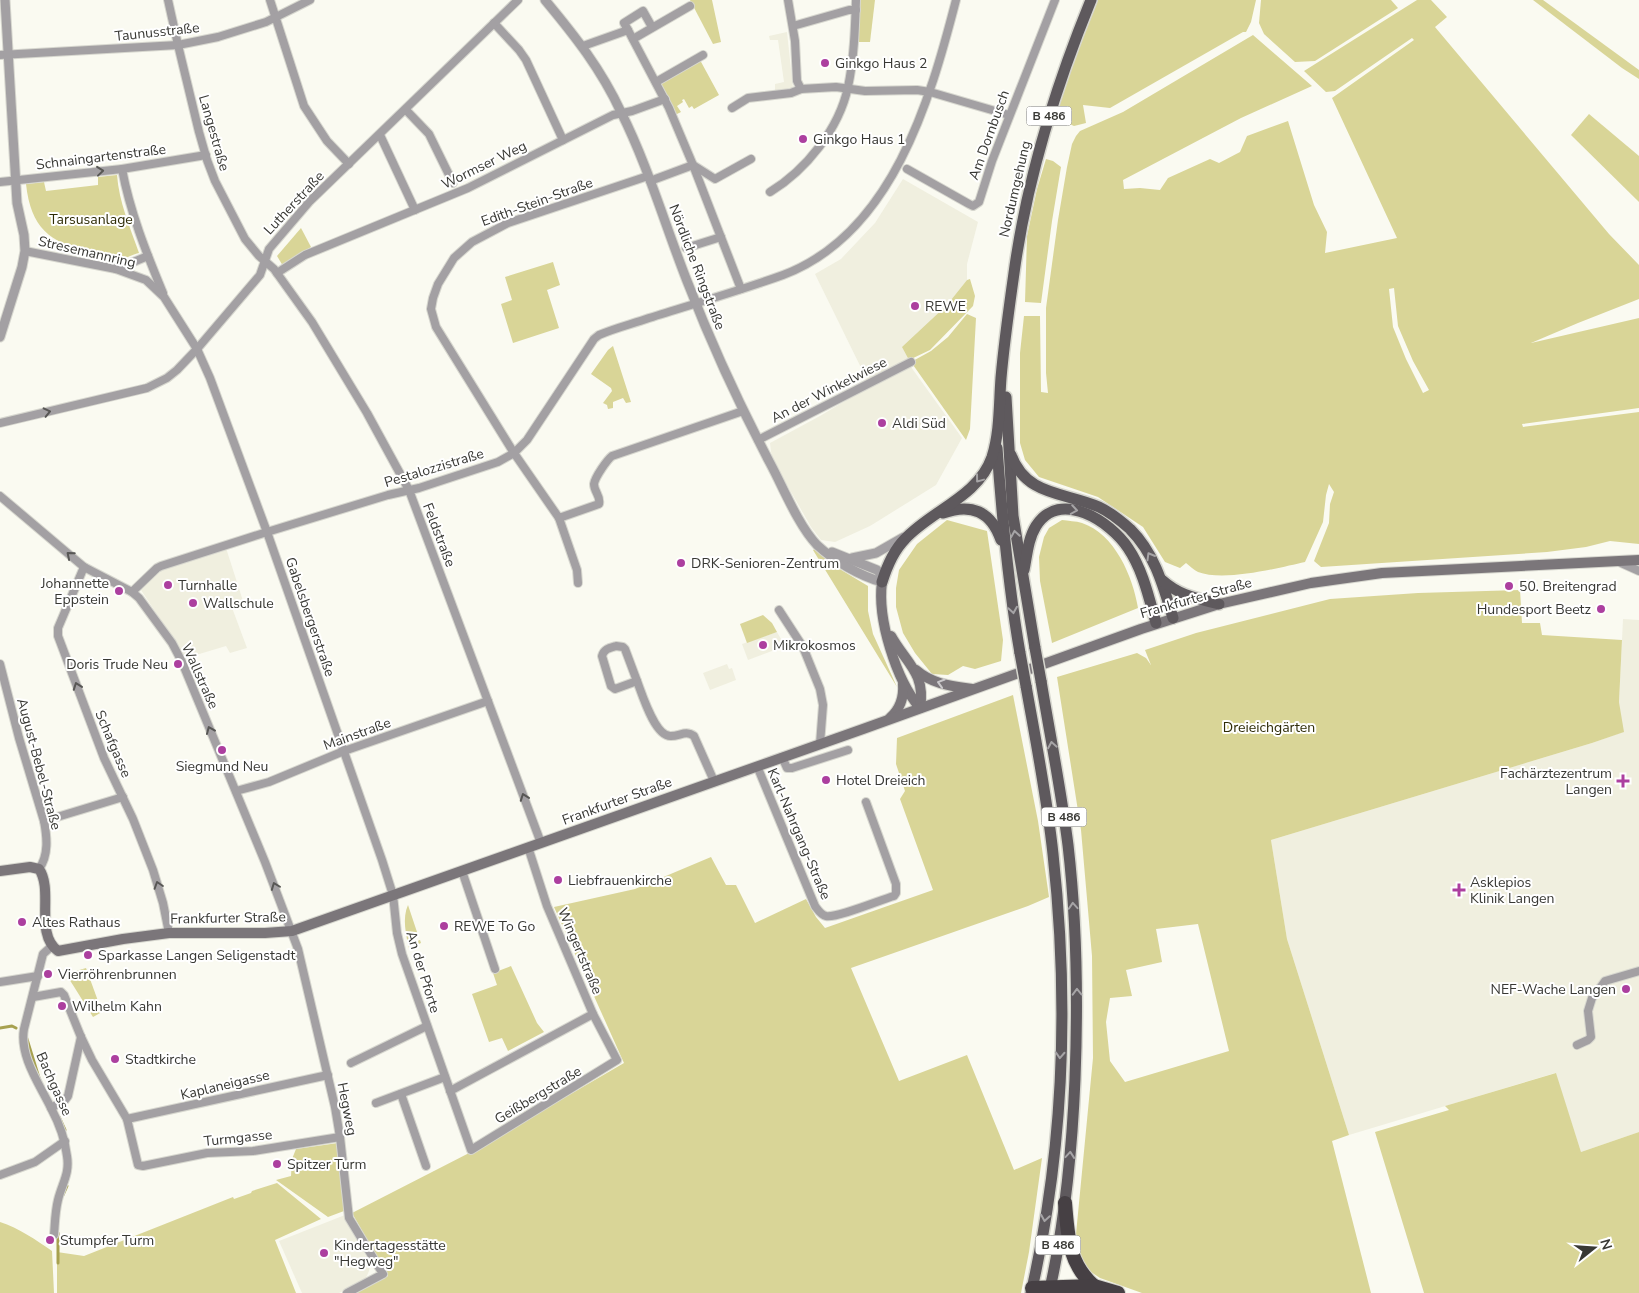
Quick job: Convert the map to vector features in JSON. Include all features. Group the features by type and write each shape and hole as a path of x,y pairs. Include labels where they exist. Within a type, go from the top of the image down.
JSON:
{"highway":[{"path":"1064,1203 1072,1256 1080,1270 1094,1286"},
{"path":"1032,1290 1049,1291 1094,1286 1118,1293"}],"main road":[{"name":"Nordumgehung","path":"1004,349 1019,235 1039,148 1060,80 1091,0"},
{"name":"B 486","path":"920,708 912,699 902,681 886,632 881,601 882,582 890,559 904,540 978,482 989,464 996,434 1004,349"},
{"name":"B 486","path":"1004,349 1012,516 1068,845 1076,955 1077,1018 1073,1124 1064,1203 1049,1291"},
{"name":"B 486","path":"996,434 1007,567 1020,653 1042,772 1053,853 1062,1000 1057,1135 1032,1290"},
{"path":"1008,446 1016,466 1022,476 1030,483 1045,490 1100,508 1130,530 1146,549 1157,568 1173,618"},
{"path":"934,516 957,508 980,512 998,532 1007,567"},
{"path":"1022,582 1027,551 1037,525 1046,516 1055,511 1065,509 1078,510 1089,514 1113,530 1128,546 1146,586 1156,623"},
{"name":"Frankfurter Straße","path":"51,944 57,950 63,951 123,938 169,933 292,931 1156,623 1219,604 1311,583 1382,573 1639,560"},
{"path":"1162,580 1180,593 1219,604"},
{"name":"B 486","path":"883,620 892,639 921,675 936,682 973,689"},
{"name":"B 486","path":"913,667 922,689 920,708"},
{"name":"B 486","path":"890,719 899,707 903,693 902,681"},
{"path":"0,872 30,867 39,869 44,879 46,922 51,944"}],"street":[{"path":"0,337 22,267 25,251 24,235 17,203 4,55 5,0"},
{"name":"Langestraße","path":"168,0 206,155 216,181 238,226 264,261"},
{"path":"270,0 304,106 327,141 349,164"},
{"name":"Taunusstraße","path":"4,55 178,45 232,33 276,18 310,0"},
{"name":"Lutherstraße","path":"0,423 147,388 167,378 177,370 260,275 269,249 299,214 518,0"},
{"name":"Nördliche Ringstraße","path":"545,0 583,46 607,84 622,113 649,178 710,341 743,411 800,520 817,544 828,554 852,569 882,582"},
{"path":"788,0 793,26 797,81 801,89"},
{"path":"770,192 788,179 815,151 839,114 848,88 854,50 856,0"},
{"name":"Pestalozzistraße","path":"132,592 160,566 498,462 514,453 527,440 594,339 599,335 784,274 827,250 855,226 884,187 912,138 930,92 946,42 956,0"},
{"name":"Am Dornbusch","path":"907,169 968,204 977,205 1009,116 1055,0"},
{"path":"633,39 690,6"},
{"path":"793,26 849,10 856,10"},
{"path":"652,27 643,12 624,23 665,99 741,289"},
{"path":"494,23 526,60 563,140"},
{"path":"583,46 628,30"},
{"path":"656,82 703,55"},
{"path":"732,108 748,98 791,93 801,89 836,87 865,91 917,90 930,92 1009,116"},
{"name":"Wormser Weg","path":"277,273 305,255 468,188 613,115 665,99"},
{"path":"406,110 428,134 453,182"},
{"path":"380,135 415,210"},
{"name":"Schnaingartenstraße","path":"0,182 122,169 206,155"},
{"path":"702,189 715,178 751,159"},
{"path":"693,165 715,178"},
{"name":"Edith-Stein-Straße","path":"578,583 577,570 559,518 514,453 436,327 431,309 433,298 438,284 454,258 483,234 508,223 693,165"},
{"path":"122,169 129,204 164,297"},
{"path":"686,248 720,237"},
{"name":"Stresemannring","path":"25,251 116,269 146,280 164,297 197,349"},
{"path":"116,269 148,256"},
{"name":"Feldstraße","path":"264,261 277,273 312,322 367,413 409,490 541,843"},
{"name":"Gabelsbergerstraße","path":"197,349 210,378 267,532 393,896"},
{"name":"An der Winkelwiese","path":"758,440 911,362"},
{"path":"559,518 599,504 600,498 594,486 595,482 606,462 612,456 743,411"},
{"name":"Wallstraße","path":"0,496 84,567 132,592 139,598 177,652 236,791 292,931"},
{"path":"849,558 876,553 913,532"},
{"name":"Nördliche Ringstraße","path":"821,547 877,570 880,573 882,582"},
{"path":"1617,561 1639,571"},
{"name":"Schafgasse","path":"84,567 58,628 58,636 104,758 133,819 158,886 169,933"},
{"path":"779,610 803,647 820,689 823,705 820,744"},
{"path":"637,681 613,688 602,660 603,652 616,646 623,647 653,719 661,732 671,736 687,733 694,736 714,781"},
{"name":"August-Bebel-Straße","path":"0,664 46,831 46,857 39,869"},
{"name":"Mainstraße","path":"236,791 268,782 344,752 488,701"},
{"path":"782,757 788,768 792,768 848,750"},
{"name":"Karl-Nahrgang-Straße","path":"757,766 815,906 824,916 838,914 894,896 896,893 896,884 866,802"},
{"path":"44,821 123,797"},
{"name":"Wingertstraße","path":"528,847 548,906 594,1014 617,1060"},
{"path":"462,871 495,969"},
{"name":"An der Pforte","path":"393,896 399,946 471,1150"},
{"name":"Hegweg","path":"292,931 328,1075 340,1137 349,1218 383,1274 347,1293"},
{"name":"Bachgasse","path":"51,944 43,954 24,1029 24,1043 36,1081 54,1106 67,1157 68,1172 57,1201 54,1235"},
{"path":"1577,1045 1591,1037 1588,1011 1592,998 1605,981 1639,971"},
{"path":"0,982 38,976"},
{"path":"33,997 61,992 64,995 80,1037 127,1119"},
{"path":"450,1091 594,1014"},
{"name":"An der Pforte","path":"351,1063 427,1026"},
{"path":"54,1106 66,1100 68,1096 80,1037"},
{"name":"Geißbergstraße","path":"471,1150 617,1060"},
{"name":"Kaplaneigasse","path":"127,1119 328,1075"},
{"path":"376,1103 445,1077"},
{"path":"401,1094 426,1166"},
{"name":"Turmgasse","path":"127,1119 138,1165 143,1166 207,1153 253,1151 340,1137"},
{"path":"0,1175 42,1159 64,1141"}],"shaded area":[{"path":"787,32 793,88 775,91 775,84 784,82 778,40 770,40 769,36"},
{"path":"903,179 978,222 967,264 967,280 908,358 913,365 911,367 962,438 936,485 870,526 835,542 821,540 811,527 774,462 770,443 870,386 815,274 841,259 875,223"},
{"name":"Wallschule","path":"226,548 243,601 231,605 247,648 230,653 226,646 186,658 141,590 144,583 162,568"},
{"name":"Asklepios Klinik Langen","path":"1623,619 1639,620 1639,1132 1581,1152 1555,1073 1349,1135 1287,939 1271,840 1623,732 1619,702"},
{"name":"Mikrokosmos","path":"777,632 785,646 748,660 742,644"},
{"path":"727,664 729,669 732,668 736,680 710,690 703,673"},
{"name":"Kindertagesstätte \"Hegweg\"","path":"345,1215 370,1264 365,1280 339,1293 302,1293 279,1241"}],"green space":[{"path":"690,0 712,0 721,42 713,44"},
{"path":"860,0 875,0 870,42 858,42"},
{"path":"1098,0 1256,0 1251,22 1246,32 1110,108 1083,105 1086,123 1074,126 1054,117"},
{"path":"1261,0 1391,0 1398,8 1315,61 1295,62 1264,34 1259,23"},
{"path":"1417,0 1431,0 1447,17 1435,27 1609,234 1639,265 1639,299 1531,343 1639,318 1639,408 1522,424 1523,427 1639,412 1639,544 1610,541 1586,547 1547,552 1321,567 1314,561 1329,523 1330,504 1334,492 1329,484 1323,522 1305,562 1251,573 1222,576 1209,575 1198,572 1186,563 1180,568 1165,562 1143,527 1098,497 1039,477 1025,460 1020,443 1020,353 1024,316 1040,316 1041,392 1048,393 1046,373 1046,308 1067,167 1072,144 1080,131 1123,112 1253,35 1312,86 1241,118 1123,180 1124,189 1160,190 1168,178 1210,159 1219,163 1240,152 1247,136 1288,121 1314,205 1327,232 1325,253 1397,238 1332,98 1414,40 1412,38 1335,91 1326,92 1304,71","holes":["1394,288 1398,326 1413,361 1429,390 1423,393 1393,327 1389,289"]},
{"path":"1533,0 1543,0 1639,70 1639,79 1622,68"},
{"path":"700,60 719,95 694,109 692,106 689,108 684,99 677,106 681,112 675,115 660,83"},
{"path":"1589,114 1639,156 1639,202 1571,135"},
{"path":"1046,159 1053,161 1061,167 1041,303 1025,302 1027,236 1037,189"},
{"name":"Tarsusanlage","path":"117,175 122,205 139,253 116,259 76,248 53,238 44,231 32,212 26,184 44,182 46,191 98,185 98,177"},
{"path":"301,228 311,247 283,266 277,256"},
{"path":"553,262 560,285 547,290 559,328 513,343 501,304 512,300 505,277"},
{"path":"970,279 975,296 973,306 930,350 909,360 902,347 947,305 967,280"},
{"path":"967,314 976,318 970,429 966,440 911,362 931,351 948,337"},
{"path":"613,346 631,402 626,403 623,398 613,402 613,408 608,409 607,405 603,403 612,391 611,388 591,374"},
{"path":"947,520 987,531 1003,640 1001,661 975,669 963,666 948,675 932,674 915,653 903,633 896,607 896,588 899,570 917,544"},
{"path":"1062,520 1080,522 1094,529 1113,547 1127,570 1138,608 1052,643 1040,581 1039,557 1044,537 1049,528"},
{"path":"815,549 838,568 868,586 868,611 873,634 897,687 813,550"},
{"name":"Dreieichgärten","path":"1520,590 1522,623 1540,623 1542,635 1622,640 1619,702 1624,732 1271,840 1287,939 1349,1135 1332,1141 1371,1293 1142,1293 1100,1278 1085,1268 1079,1253 1076,1234 1093,1058 1092,956 1081,830 1057,677 1137,653 1146,658 1151,665 1145,650 1196,633 1330,599 1418,593","holes":["1198,924 1229,1051 1125,1082 1110,1061 1106,1022 1110,998 1132,996 1126,970 1162,962 1156,929"]},
{"path":"763,615 772,623 777,632 747,643 740,624"},
{"path":"1013,695 1038,821 1049,897 851,968 899,1081 967,1055 1014,1170 1042,1158 1029,1252 1021,1293 357,1293 388,1276 352,1213 473,1151 624,1063 554,907 635,889 711,857 726,885 736,885 755,923 806,899 825,928 933,890 900,799 905,791 896,764 897,738"},
{"path":"408,905 418,935 413,937 415,942 420,940 421,943 409,948 405,921"},
{"path":"511,966 537,1023 544,1032 508,1051 502,1038 489,1042 472,994 497,985 493,973"},
{"path":"86,968 102,1012 93,1017 66,974"},
{"path":"1556,1073 1581,1152 1639,1132 1639,1293 1424,1293 1375,1132 1449,1110 1445,1106"},
{"path":"338,1143 347,1203 344,1211 328,1217 276,1180 291,1176 292,1159 296,1149"},
{"path":"277,1183 321,1219 275,1240 296,1293 57,1293 57,1252 84,1256 233,1197 234,1199"},
{"path":"0,1222 21,1231 52,1251 54,1293 0,1293"}],"waterway":[{"path":"0,1028 12,1026 16,1028"},
{"path":"26,1036 39,1078"},
{"path":"59,1117 65,1130"},
{"path":"63,1195 67,1186"},
{"path":"58,1233 58,1263"}],"place":[{"name":"Ginkgo Haus 2","path":"825,63"},
{"name":"Ginkgo Haus 1","path":"803,139"},
{"name":"REWE","path":"915,306"},
{"name":"Aldi Süd","path":"882,423"},
{"name":"DRK-Senioren-Zentrum","path":"681,563"},
{"name":"Turnhalle","path":"168,585"},
{"name":"50. Breitengrad","path":"1509,586"},
{"name":"Johannette Eppstein","path":"119,591"},
{"name":"Wallschule","path":"193,603"},
{"name":"Hundesport Beetz","path":"1601,609"},
{"name":"Mikrokosmos","path":"763,645"},
{"name":"Doris Trude Neu","path":"178,664"},
{"name":"Siegmund Neu","path":"222,750"},
{"name":"Hotel Dreieich","path":"826,780"},
{"name":"Fachärztezentrum Langen","path":"1623,781"},
{"name":"Liebfrauenkirche","path":"558,880"},
{"name":"Asklepios Klinik Langen","path":"1459,890"},
{"name":"Altes Rathaus","path":"22,922"},
{"name":"REWE To Go","path":"444,926"},
{"name":"Sparkasse Langen Seligenstadt","path":"88,955"},
{"name":"Vierröhrenbrunnen","path":"48,974"},
{"name":"NEF-Wache Langen","path":"1626,989"},
{"name":"Wilhelm Kahn","path":"62,1006"},
{"name":"Stadtkirche","path":"115,1059"},
{"name":"Spitzer Turm","path":"277,1164"},
{"name":"Stumpfer Turm","path":"50,1240"},
{"name":"Kindertagesstätte \"Hegweg\"","path":"324,1253"}]}
